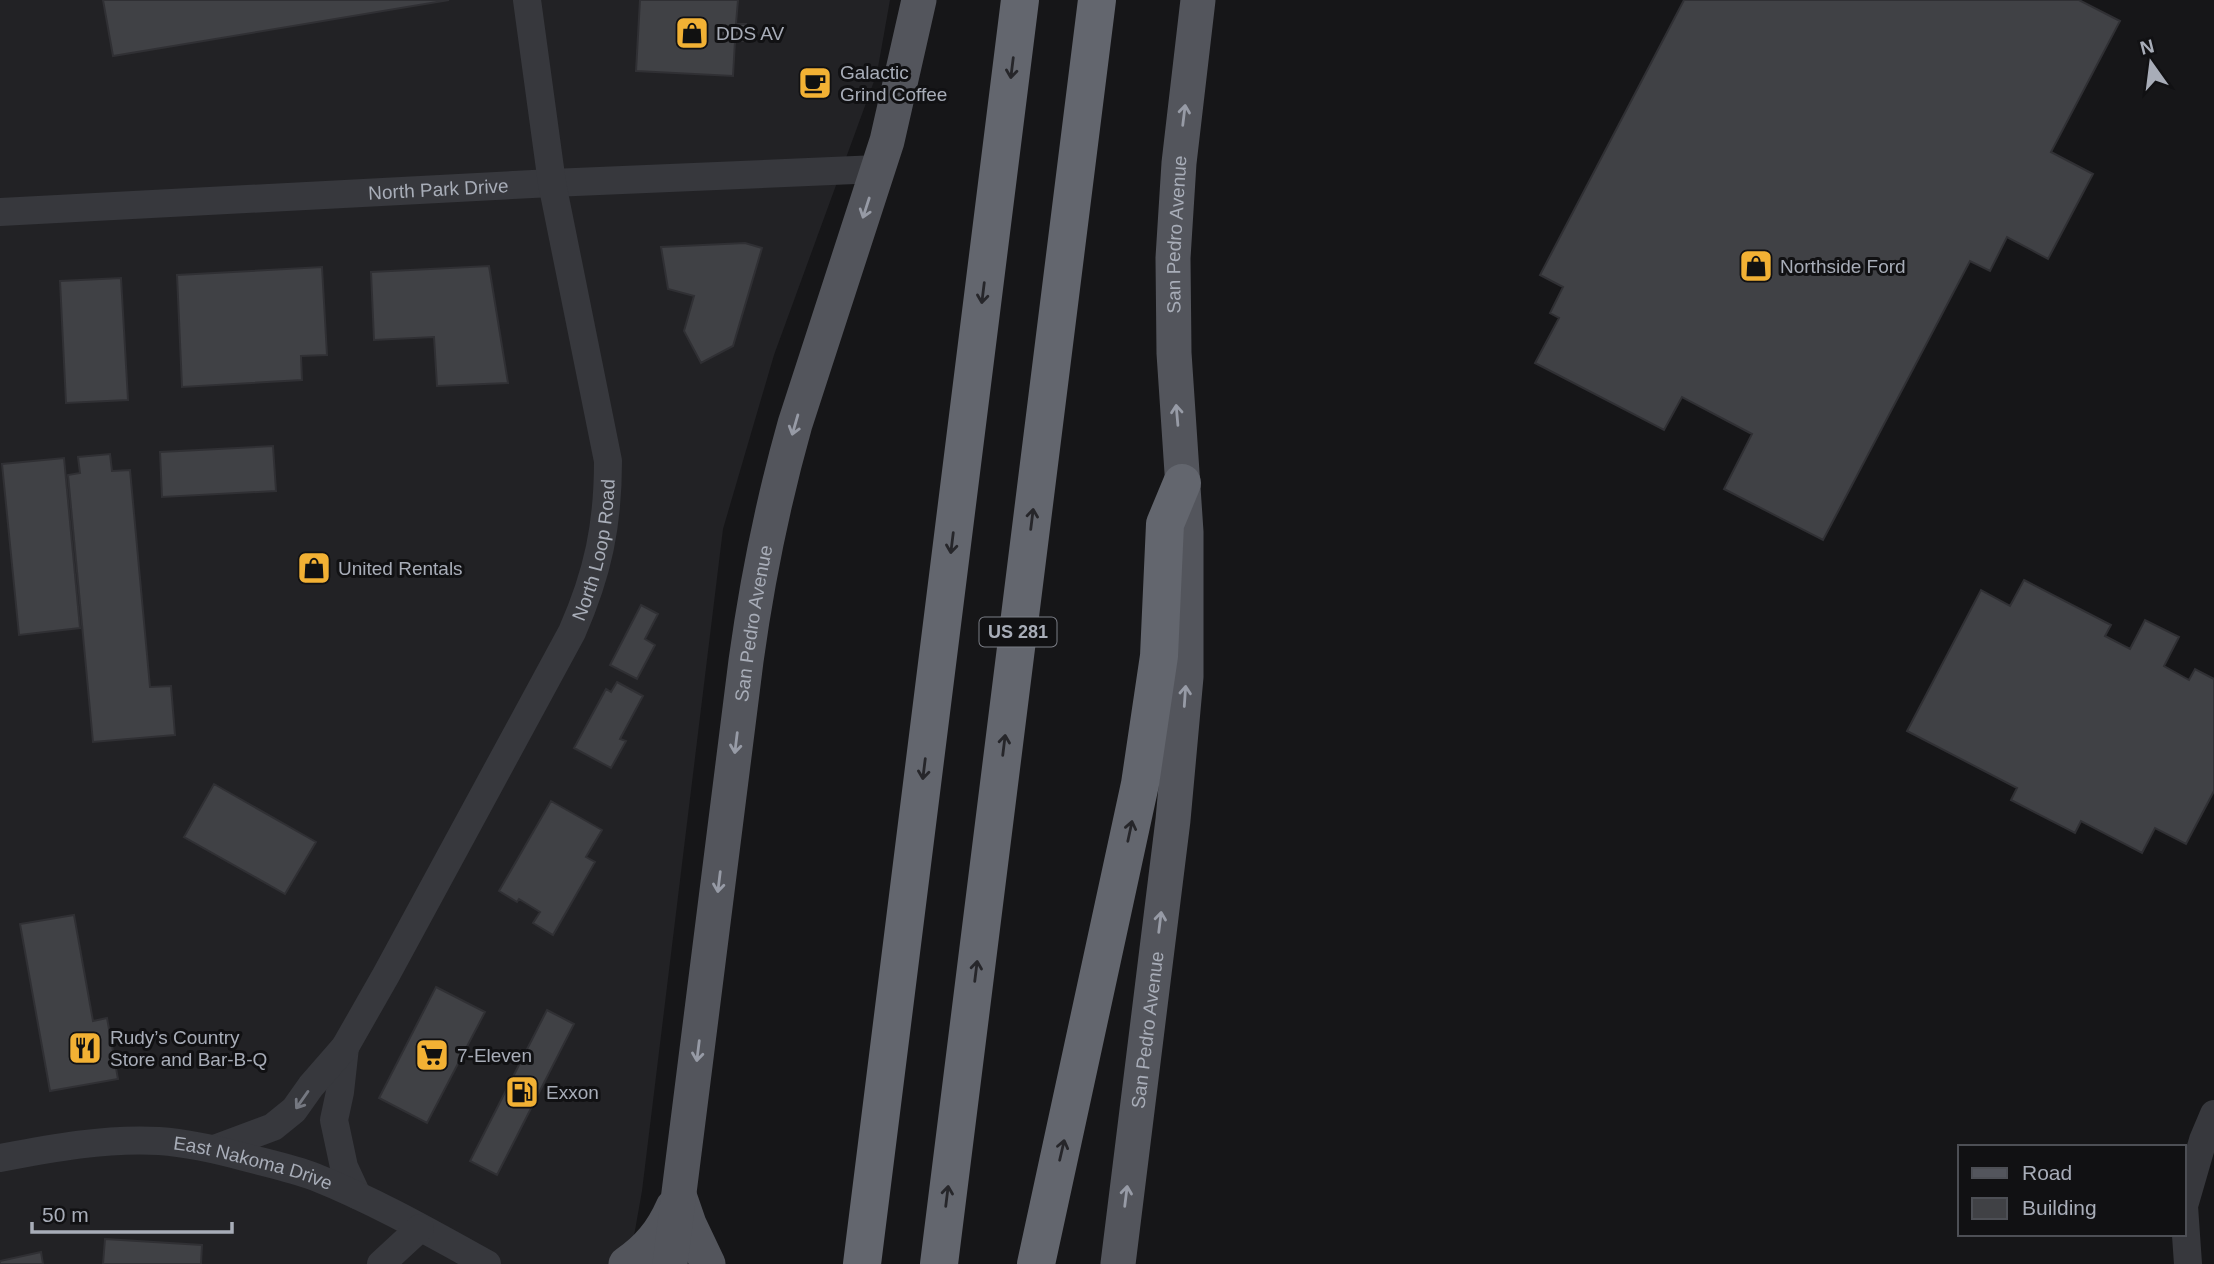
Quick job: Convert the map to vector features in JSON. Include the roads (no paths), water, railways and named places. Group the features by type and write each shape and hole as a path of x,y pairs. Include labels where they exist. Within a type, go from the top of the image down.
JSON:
{"highway":[{"path":"862,1264 1020,0"},
{"name":"US 281","path":"939,1264 1097,0"},
{"path":"1036,1264 1140,784 1159,656 1165,524 1182,483"}],"main road":[{"name":"San Pedro Avenue","path":"670,1264 760,567 795,424 878,169 898,96 919,0"},
{"name":"San Pedro Avenue","path":"1118,1264 1183,726 1188,628 1186,532 1174,353 1173,258 1179,163 1198,0"},
{"path":"626,1264 652,1243 679,1195"},
{"path":"679,1195 708,1264"}],"street":[{"name":"North Loop Road","path":"214,1149 273,1127 294,1110 345,1047 572,632 597,566 608,497 608,461 552,183 527,0"},
{"name":"North Park Drive","path":"0,212 878,169"},
{"name":"North Loop Road","path":"345,1047 334,1120 344,1167 357,1195"},
{"path":"2186,1199 2203,1140 2214,1114"},
{"name":"East Nakoma Drive","path":"0,1158 57,1147 113,1141 160,1141 214,1149 313,1176 357,1195 487,1264"},
{"path":"381,1264 420,1228"},
{"path":"2186,1235 2188,1264"}],"place":[{"name":"DDS AV","path":"692,33"},
{"name":"Galactic Grind Coffee","path":"815,83"},
{"name":"Northside Ford","path":"1756,266"},
{"name":"United Rentals","path":"314,568"},
{"name":"Rudy’s Country Store and Bar-B-Q","path":"85,1048"},
{"name":"7-Eleven","path":"432,1055"},
{"name":"Exxon","path":"522,1092"}]}
